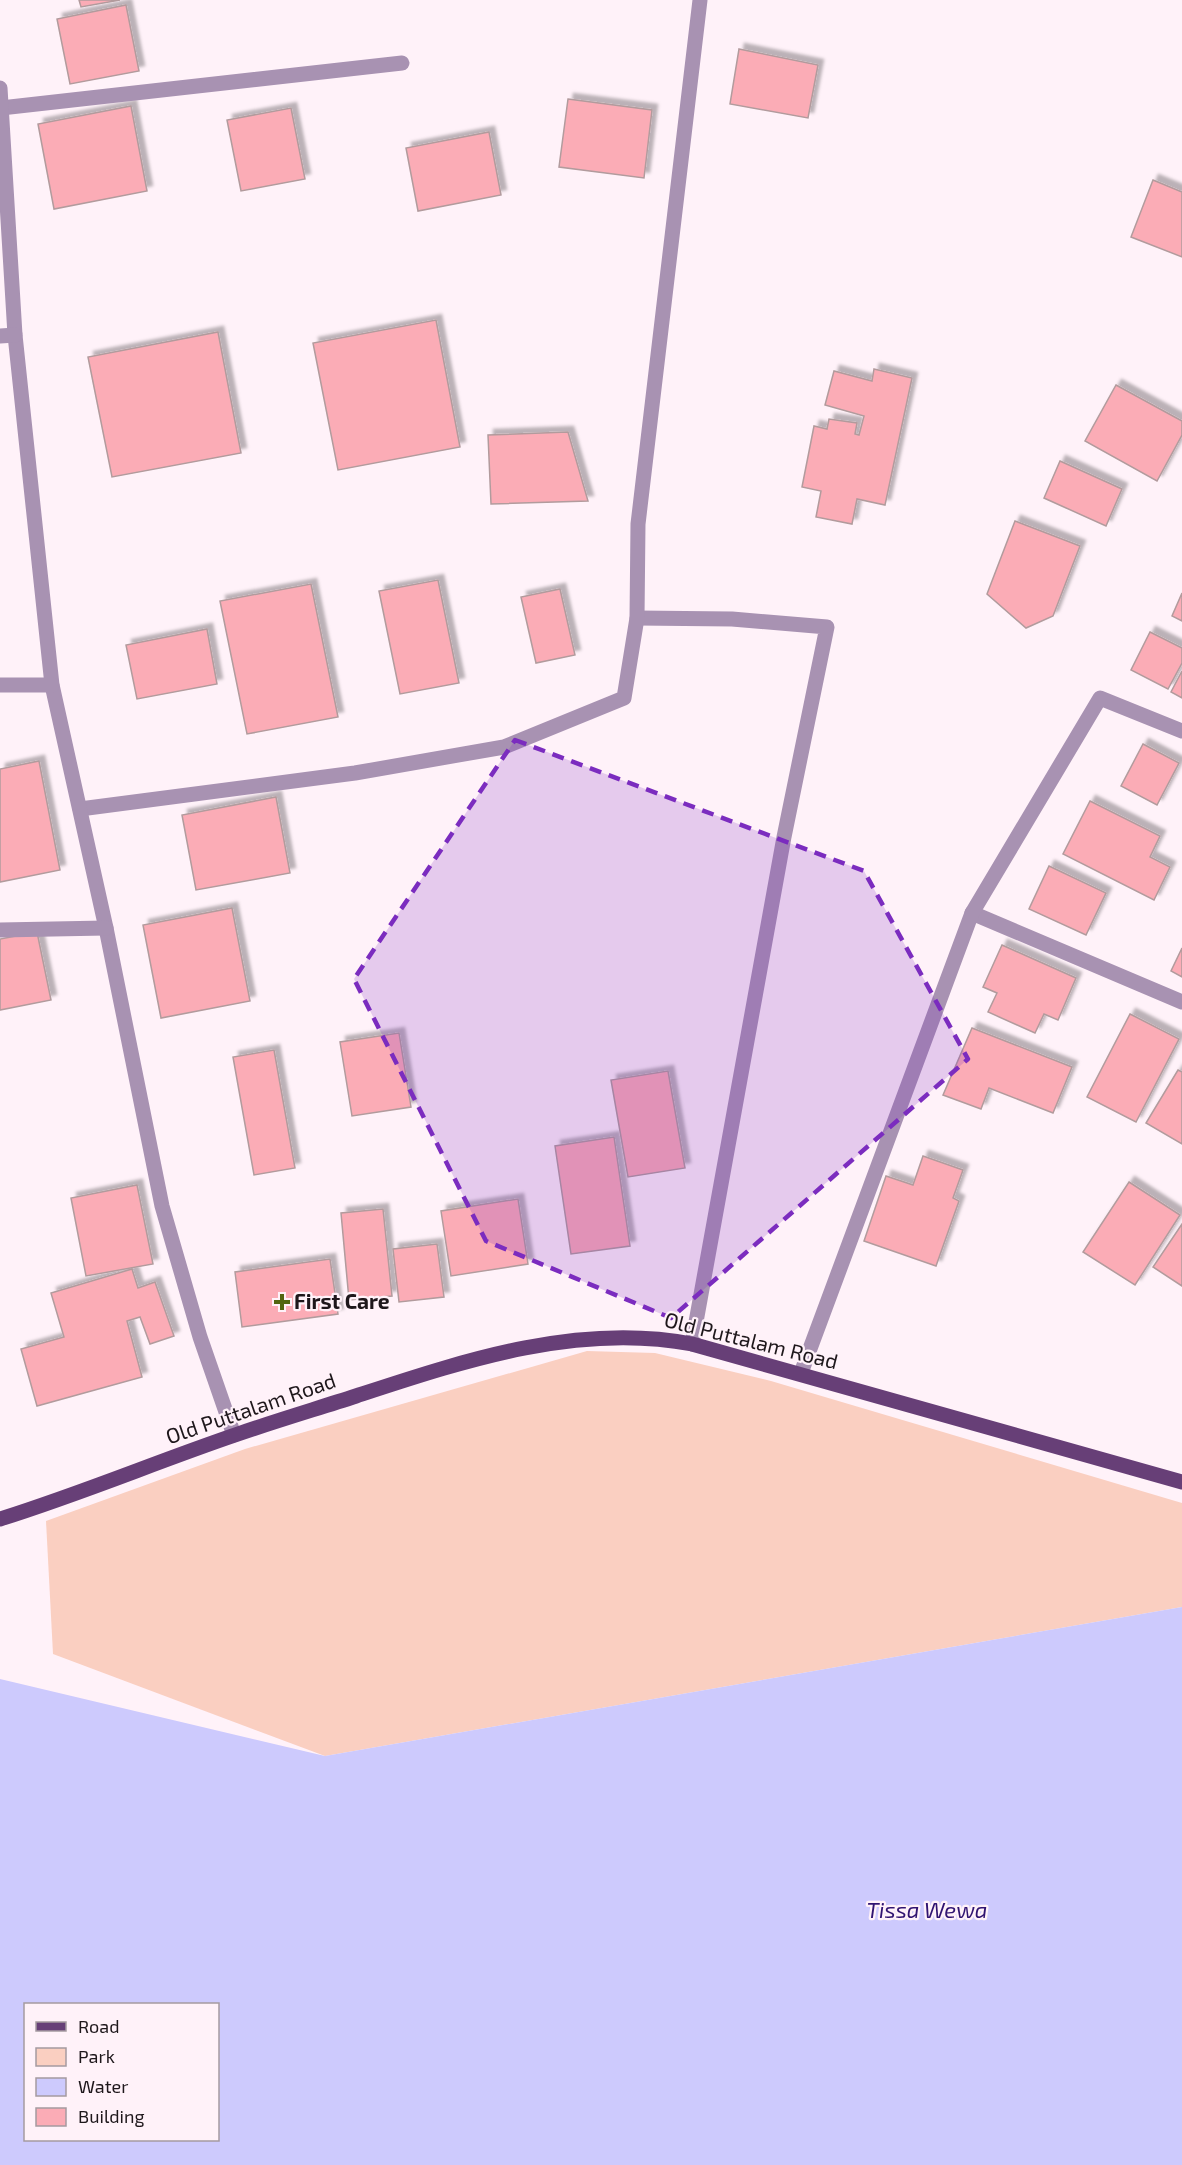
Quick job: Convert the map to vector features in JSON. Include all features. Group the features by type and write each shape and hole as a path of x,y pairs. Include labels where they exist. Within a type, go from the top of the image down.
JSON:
{"main road":[{"name":"Old Puttalam Road","path":"0,1519 67,1498 234,1435 462,1361 590,1338 642,1337 692,1344 1182,1482"}],"street":[{"path":"80,809 355,773 504,747 624,698 637,618 638,524 700,0"},
{"path":"0,108 402,63"},
{"path":"0,88 8,335 52,685 106,928 162,1206 200,1337 234,1435"},
{"path":"637,618 732,619 827,627 784,837 692,1344"},
{"path":"0,684 52,685"},
{"path":"801,1373 972,913 1100,698 1182,731"},
{"path":"972,913 1182,1002"},
{"path":"0,930 106,928"}],"highlighted area":[{"path":"515,740 864,871 968,1059 671,1318 486,1241 354,979"}],"green space":[{"path":"587,1351 655,1353 771,1381 1182,1503 1182,1607 325,1756 53,1654 46,1521 245,1449"}],"water":[{"name":"Tissa Wewa","path":"1182,1607 1182,2165 0,2165 0,1679 325,1756"}],"building":[{"path":"79,0 120,0 81,7"},
{"path":"126,5 139,71 70,84 57,19"},
{"path":"739,49 818,65 808,118 730,104"},
{"path":"568,99 652,110 644,178 559,167"},
{"path":"131,106 147,191 54,209 38,124"},
{"path":"291,108 305,179 241,191 227,120"},
{"path":"489,132 501,195 418,211 406,148"},
{"path":"1153,180 1182,192 1182,257 1131,237"},
{"path":"436,320 460,447 338,470 313,343"},
{"path":"218,332 241,453 112,477 88,357"},
{"path":"874,369 912,378 885,505 857,499 852,524 816,517 821,491 802,487 814,426 827,429 829,419 857,423 855,434 859,435 864,416 825,405 834,371 872,381"},
{"path":"1116,385 1182,421 1182,435 1157,481 1085,441"},
{"path":"568,432 588,501 491,504 488,435"},
{"path":"1060,461 1122,489 1106,526 1044,498"},
{"path":"1015,521 1080,546 1053,616 1026,628 987,594"},
{"path":"438,580 459,683 400,694 379,591"},
{"path":"311,584 338,717 247,734 220,601"},
{"path":"560,589 575,655 536,663 521,597"},
{"path":"1182,593 1182,621 1172,616"},
{"path":"207,629 217,684 137,699 126,645"},
{"path":"1150,632 1182,648 1182,663 1168,689 1131,670"},
{"path":"1182,671 1182,698 1171,692"},
{"path":"1143,744 1179,763 1157,805 1121,786"},
{"path":"39,761 60,870 0,882 0,769"},
{"path":"276,797 290,873 196,890 182,815"},
{"path":"1090,801 1160,836 1150,857 1170,867 1154,900 1063,854"},
{"path":"1049,866 1106,893 1086,935 1029,909"},
{"path":"232,908 250,1001 161,1018 143,925"},
{"path":"37,932 51,1000 0,1010 0,939"},
{"path":"1002,945 1076,978 1058,1020 1044,1014 1035,1033 988,1012 997,993 983,987"},
{"path":"1182,948 1182,977 1171,971"},
{"path":"1130,1014 1179,1039 1136,1122 1087,1097"},
{"path":"972,1028 1072,1067 1053,1113 989,1088 981,1109 943,1095"},
{"path":"399,1033 411,1107 352,1116 340,1042"},
{"path":"274,1050 295,1168 254,1175 233,1057"},
{"path":"1178,1070 1182,1072 1182,1144 1146,1123"},
{"path":"668,1071 685,1168 628,1177 611,1080"},
{"path":"614,1137 630,1246 571,1254 555,1146"},
{"path":"923,1156 963,1170 953,1198 959,1201 936,1266 864,1241 886,1176 913,1185"},
{"path":"1129,1182 1180,1215 1135,1285 1083,1252"},
{"path":"137,1185 153,1264 86,1276 71,1198"},
{"path":"518,1199 528,1264 451,1276 441,1211"},
{"path":"383,1209 392,1296 349,1300 341,1213"},
{"path":"1182,1224 1182,1286 1153,1267"},
{"path":"437,1244 444,1297 399,1302 393,1249"},
{"path":"330,1259 338,1314 242,1327 235,1272"},
{"path":"132,1269 138,1288 155,1282 174,1336 150,1344 140,1317 127,1321 142,1377 37,1406 21,1349 64,1337 51,1293"}],"place":[{"name":"First Care","path":"282,1302"}]}
